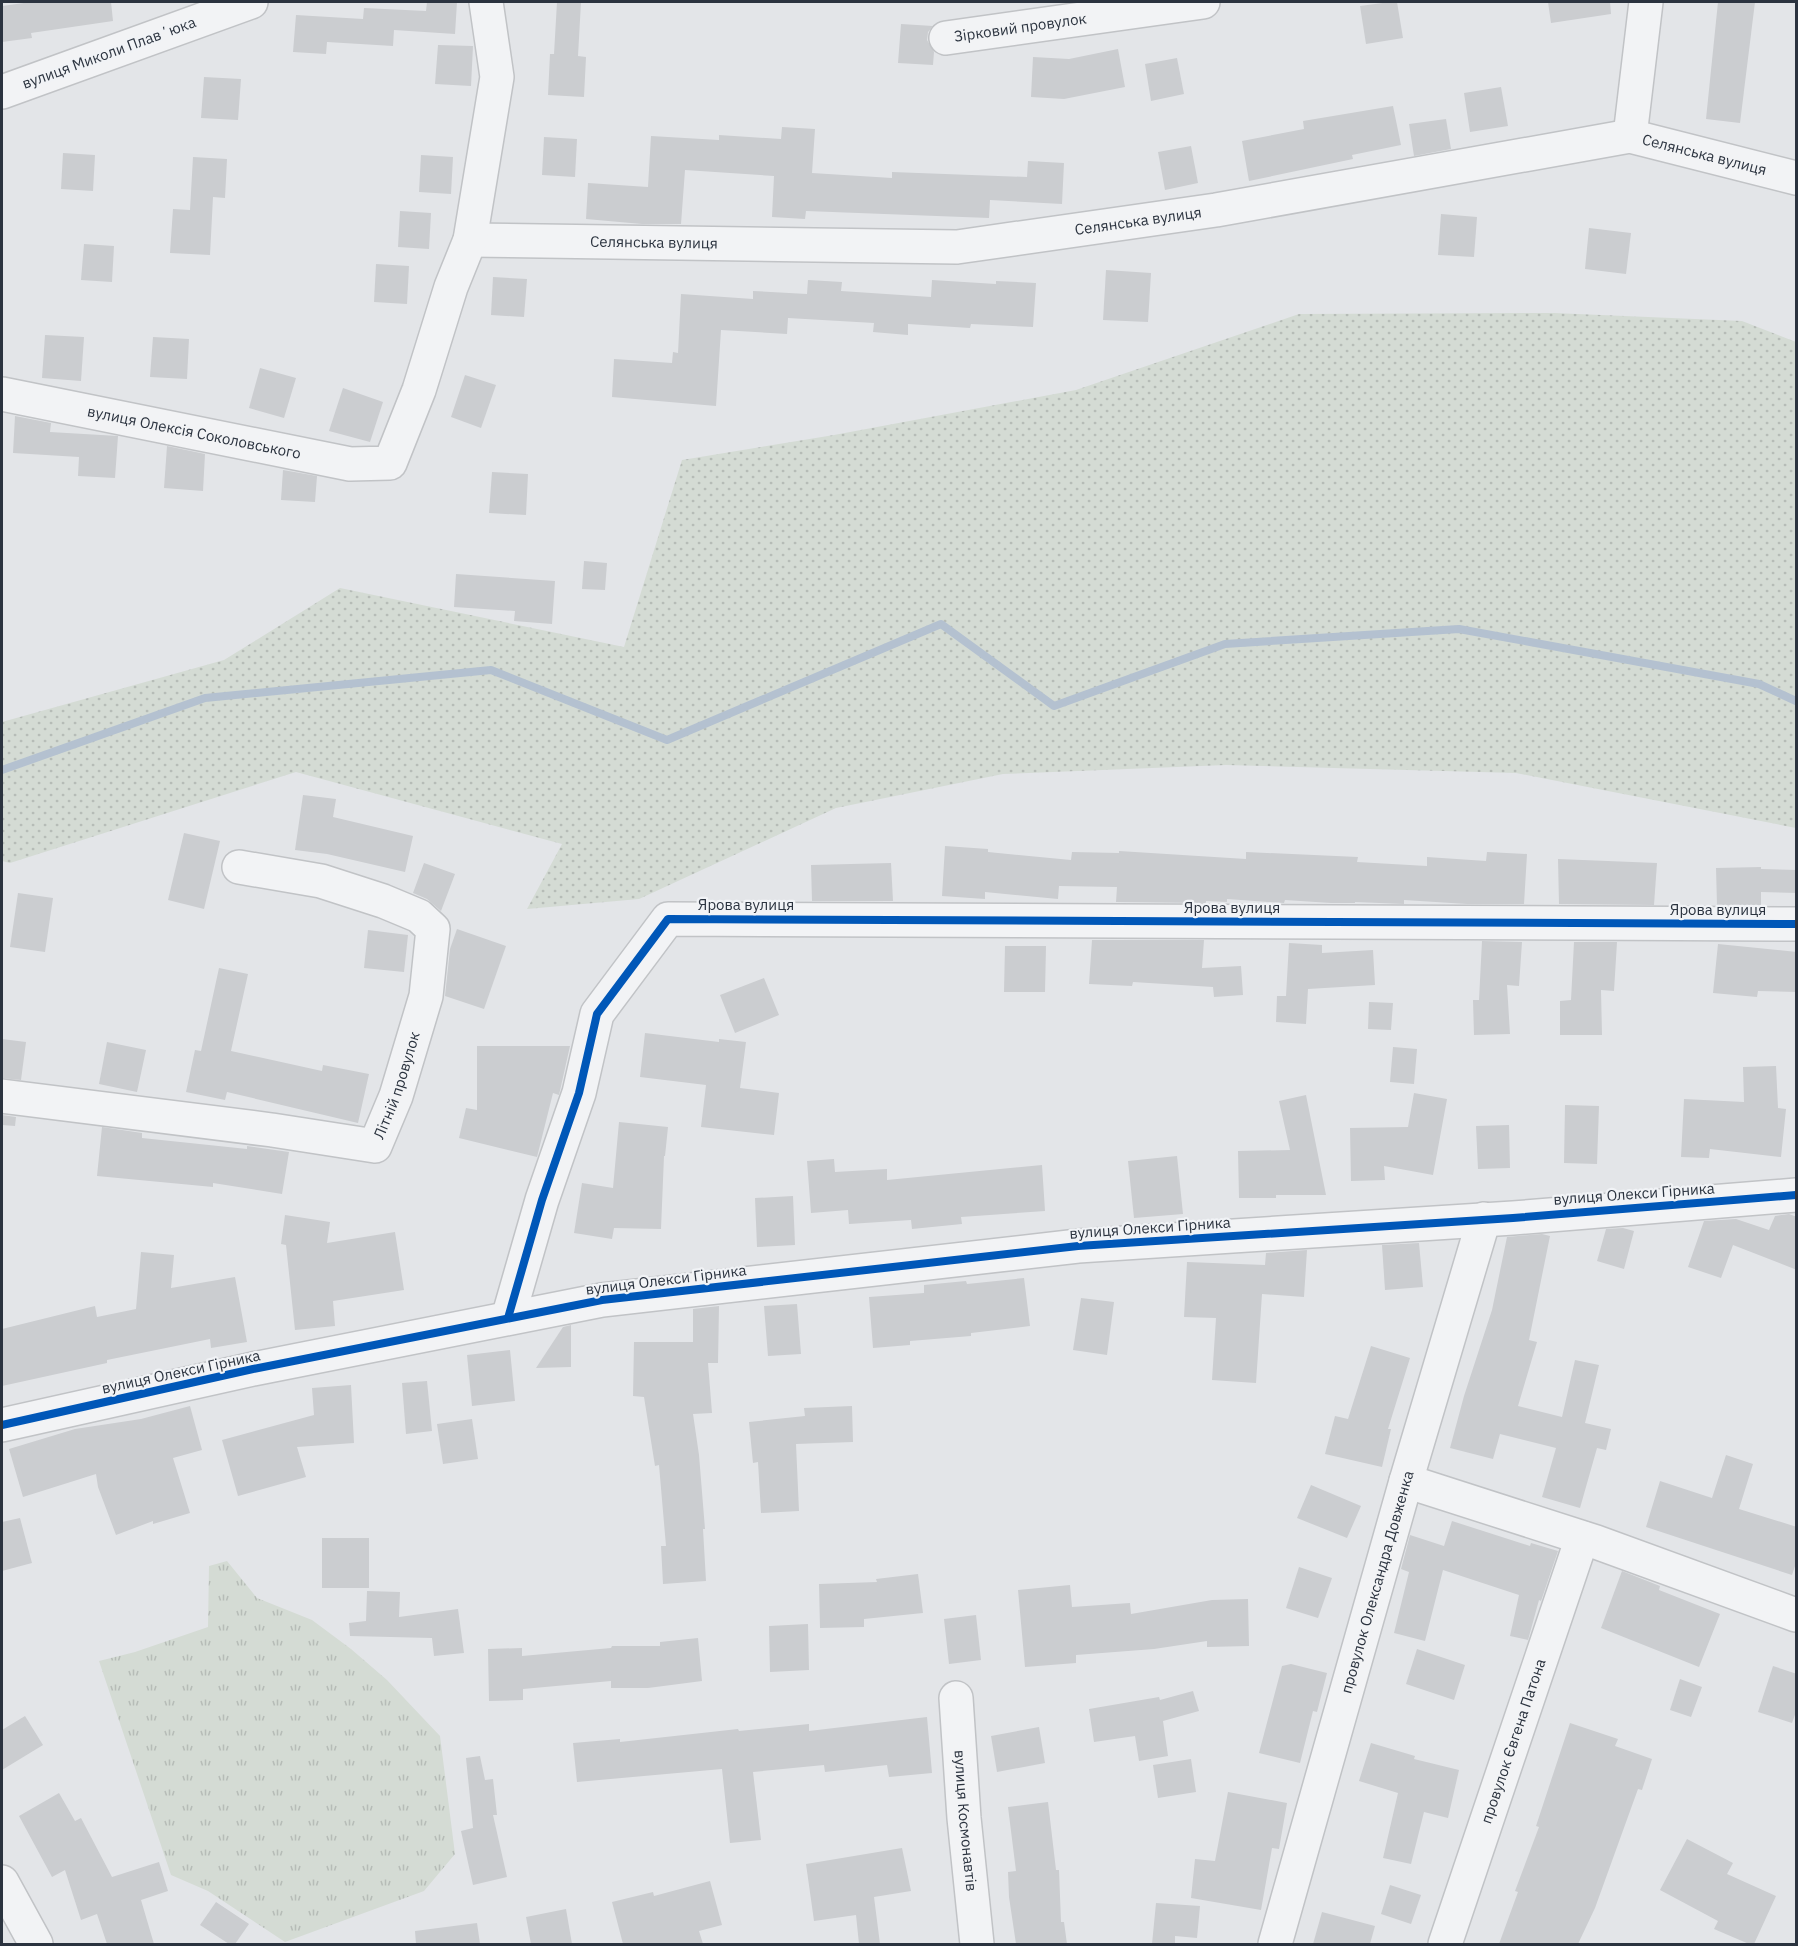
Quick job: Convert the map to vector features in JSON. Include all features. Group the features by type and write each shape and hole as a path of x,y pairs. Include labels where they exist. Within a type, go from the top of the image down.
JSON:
{"street":[{"name":"вулиця Миколи Плавʼюка","path":"2,92 251,2"},
{"path":"470,240 497,77 486,2"},
{"name":"Зірковий провулок","path":"946,38 1203,2"},
{"path":"1630,136 1646,2"},
{"name":"Селянська вулиця","path":"470,240 957,247 1216,210 1630,136 1797,178"},
{"name":"вулиця Олексія Соколовського","path":"2,394 350,464 390,463 419,390 451,287 470,240"},
{"name":"Літній провулок","path":"2,1096 272,1130 375,1146 396,1096 426,996 433,929 419,916 383,901 321,881 239,867"},
{"name":"Ярова вулиця","path":"508,1318 542,1200 579,1093 597,1014 668,919 1797,924"},
{"name":"вулиця Олекси Гірника","path":"2,1425 253,1370 602,1299 1078,1246 1797,1195"},
{"name":"провулок Олександра Довженка","path":"1275,1944 1406,1481 1484,1219"},
{"path":"1406,1481 1582,1538 1797,1615"},
{"name":"провулок Євгена Патона","path":"1445,1944 1582,1538"},
{"name":"вулиця Космонавтів","path":"956,1698 964,1818 977,1944"},
{"path":"4,1892 36,1944"}],"green space":[{"path":"1554,313 1742,321 1796,342 1796,828 1516,773 1226,765 1003,774 836,808 639,899 527,909 562,844 296,772 10,863 2,861 2,722 224,660 340,588 624,647 682,460 834,435 1076,390 1299,314"},
{"path":"227,1561 257,1598 312,1620 351,1649 387,1680 440,1736 455,1854 424,1891 285,1942 208,1891 171,1875 99,1661 135,1652 208,1627 209,1566"}],"building":[{"path":"31,2 111,2 113,21 31,33 32,38 2,42 2,6"},
{"path":"427,2 457,2 455,34 394,30 393,46 327,42 326,54 293,52 296,15 363,19 364,8 426,11"},
{"path":"557,2 581,2 578,56 586,57 584,97 548,95 550,54 554,54"},
{"path":"1397,2 1403,38 1366,44 1360,6"},
{"path":"1548,2 1610,2 1611,14 1551,23"},
{"path":"1718,2 1755,2 1740,123 1706,119"},
{"path":"901,24 933,26 928,32 927,40 934,52 933,65 898,63"},
{"path":"438,45 473,46 471,86 435,84"},
{"path":"1118,49 1125,87 1064,99 1031,97 1033,57 1069,59"},
{"path":"1177,58 1184,94 1151,101 1145,64"},
{"path":"204,77 241,79 238,120 201,118"},
{"path":"1501,87 1508,126 1470,132 1464,93"},
{"path":"1393,106 1401,145 1352,155 1353,159 1249,181 1242,141 1304,129 1303,121"},
{"path":"1446,119 1451,149 1414,156 1409,124"},
{"path":"782,127 815,129 812,173 892,178 892,172 1027,177 1028,161 1064,163 1062,204 990,200 989,218 806,211 805,219 772,217 774,176 685,170 681,224 642,224 586,219 588,183 648,187 651,136 719,140 719,135 781,139"},
{"path":"544,137 577,139 575,177 542,175"},
{"path":"1191,146 1198,183 1165,190 1158,152"},
{"path":"63,153 95,155 93,191 61,189"},
{"path":"421,155 453,157 451,194 419,192"},
{"path":"193,157 227,159 225,198 213,197 210,255 170,253 173,209 190,210"},
{"path":"400,211 431,213 429,249 398,247"},
{"path":"1441,214 1477,217 1474,257 1438,255"},
{"path":"1589,228 1631,233 1626,274 1585,269"},
{"path":"84,244 114,246 112,282 81,280"},
{"path":"376,264 409,266 407,304 374,302"},
{"path":"1106,270 1151,273 1148,322 1103,320"},
{"path":"493,277 527,279 524,317 491,315"},
{"path":"808,280 842,282 841,291 931,297 932,280 996,284 996,281 1036,283 1033,327 971,324 970,328 908,324 908,335 873,332 874,323 788,318 787,334 721,330 716,406 612,397 614,359 672,363 673,352 678,353 681,294 753,299 753,291 807,294"},
{"path":"45,335 84,337 81,381 42,378"},
{"path":"153,337 189,339 187,379 150,377"},
{"path":"260,368 296,378 284,418 249,408"},
{"path":"465,375 496,385 481,428 451,417"},
{"path":"343,388 383,402 370,442 329,431"},
{"path":"15,416 51,423 50,432 118,436 115,478 78,476 79,457 13,453"},
{"path":"167,446 205,454 203,491 164,488"},
{"path":"283,470 317,476 315,502 281,500"},
{"path":"492,472 528,474 526,515 489,513"},
{"path":"584,561 607,563 605,590 582,589"},
{"path":"456,574 555,581 552,624 514,621 515,611 454,607"},
{"path":"303,795 336,799 333,817 413,836 405,872 327,854 295,850"},
{"path":"184,833 220,841 204,909 168,900"},
{"path":"945,846 1071,860 1072,852 1119,853 1119,851 1246,859 1246,852 1358,857 1357,862 1427,866 1427,857 1486,861 1487,852 1527,854 1524,904 1467,904 1404,900 1404,904 1285,900 1284,903 1227,899 1227,902 1206,901 1206,903 1116,902 1117,887 1059,886 1058,899 985,892 985,899 942,896"},
{"path":"1558,859 1657,863 1654,905 1559,904"},
{"path":"424,863 455,874 441,911 427,899 413,893"},
{"path":"891,863 893,901 812,901 811,865"},
{"path":"1761,867 1761,869 1797,870 1797,893 1761,892 1761,905 1717,905 1716,868"},
{"path":"18,893 53,898 45,952 10,947"},
{"path":"457,929 506,946 484,1009 445,996 450,949"},
{"path":"368,930 408,935 404,972 364,968"},
{"path":"1092,940 1204,940 1202,968 1241,966 1243,995 1214,997 1213,987 1133,982 1132,986 1089,984"},
{"path":"1482,941 1522,942 1519,986 1507,985 1510,1034 1474,1035 1473,1000 1479,1000"},
{"path":"1574,942 1617,942 1614,991 1601,990 1602,1035 1560,1035 1560,1001 1571,1000"},
{"path":"1289,943 1322,945 1322,953 1373,950 1375,985 1308,989 1306,1024 1276,1022 1277,996 1286,996"},
{"path":"1718,944 1797,952 1797,992 1758,991 1757,997 1713,993"},
{"path":"1005,946 1046,946 1045,992 1004,992"},
{"path":"219,968 248,974 231,1051 322,1071 323,1065 369,1074 358,1123 227,1092 225,1100 186,1092 195,1050 201,1051"},
{"path":"764,978 779,1015 735,1033 720,995"},
{"path":"1369,1002 1393,1003 1391,1030 1368,1029"},
{"path":"645,1033 719,1042 719,1039 746,1042 740,1088 779,1093 774,1135 701,1127 706,1085 640,1077"},
{"path":"2,1039 26,1042 21,1080 2,1078"},
{"path":"107,1042 146,1050 137,1092 99,1084"},
{"path":"477,1046 570,1046 559,1095 553,1093 537,1157 459,1138 466,1108 477,1110"},
{"path":"1393,1047 1417,1049 1414,1084 1390,1082"},
{"path":"1776,1066 1778,1108 1786,1109 1781,1157 1710,1149 1709,1158 1681,1157 1684,1099 1744,1102 1743,1067"},
{"path":"1414,1093 1447,1099 1433,1175 1384,1166 1385,1180 1351,1181 1350,1128 1408,1127"},
{"path":"1306,1095 1326,1195 1239,1198 1238,1151 1290,1150 1279,1101"},
{"path":"1565,1105 1599,1106 1597,1164 1564,1163"},
{"path":"2,1115 16,1117 15,1126 2,1125"},
{"path":"619,1122 668,1127 664,1156 661,1229 614,1228 612,1239 574,1233 582,1183 613,1188"},
{"path":"1509,1125 1510,1168 1478,1169 1476,1126"},
{"path":"102,1127 142,1133 142,1138 247,1149 247,1146 289,1152 282,1194 213,1183 213,1187 97,1176"},
{"path":"1177,1156 1183,1214 1134,1218 1128,1161"},
{"path":"834,1159 835,1172 887,1169 887,1180 1042,1165 1045,1211 961,1217 962,1224 912,1229 911,1220 849,1224 848,1210 811,1213 807,1161"},
{"path":"793,1196 795,1245 757,1247 755,1198"},
{"path":"1789,1214 1797,1217 1797,1270 1733,1245 1721,1278 1688,1267 1704,1221 1736,1219 1769,1230 1775,1216"},
{"path":"285,1215 330,1222 327,1243 395,1232 404,1290 333,1301 335,1326 295,1330 286,1245 281,1244"},
{"path":"1623,1228 1634,1231 1624,1269 1597,1261 1606,1229"},
{"path":"1542,1234 1550,1236 1529,1340 1537,1342 1518,1406 1562,1417 1575,1360 1599,1365 1585,1423 1611,1429 1606,1450 1597,1448 1580,1508 1542,1497 1556,1448 1500,1434 1493,1459 1450,1448 1492,1310 1507,1237"},
{"path":"1419,1243 1423,1287 1385,1290 1382,1245"},
{"path":"1307,1250 1304,1297 1262,1294 1256,1383 1212,1380 1216,1318 1184,1317 1187,1262 1265,1265 1266,1253"},
{"path":"141,1252 174,1255 171,1288 235,1277 247,1342 211,1348 210,1339 107,1360 107,1363 2,1386 2,1329 95,1306 97,1317 136,1309"},
{"path":"1024,1278 1030,1326 971,1333 971,1336 910,1341 910,1345 873,1348 869,1297 924,1293 924,1285 966,1281 967,1284"},
{"path":"1081,1298 1114,1302 1107,1355 1073,1350"},
{"path":"797,1304 801,1354 768,1356 764,1306"},
{"path":"719,1306 718,1363 708,1363 712,1413 693,1414 705,1529 703,1529 706,1581 663,1584 661,1546 666,1546 659,1465 655,1466 644,1397 633,1396 634,1342 693,1342 693,1309"},
{"path":"571,1325 571,1367 536,1368 563,1327"},
{"path":"1371,1346 1410,1358 1388,1429 1391,1429 1382,1467 1325,1454 1335,1416 1348,1419"},
{"path":"510,1350 515,1401 472,1406 467,1355"},
{"path":"427,1381 432,1431 406,1434 402,1383"},
{"path":"351,1385 354,1443 297,1447 306,1477 238,1496 222,1440 314,1415 312,1388"},
{"path":"190,1406 202,1450 173,1458 190,1513 153,1524 153,1521 116,1535 98,1487 96,1474 23,1497 9,1449 75,1429 141,1419"},
{"path":"852,1406 853,1442 796,1444 799,1511 761,1513 758,1462 753,1463 749,1422 805,1416 804,1408"},
{"path":"472,1419 478,1459 443,1464 437,1424"},
{"path":"1726,1455 1753,1464 1739,1509 1797,1527 1797,1560 1792,1575 1646,1527 1660,1481 1712,1498"},
{"path":"1311,1485 1361,1506 1347,1538 1297,1518"},
{"path":"20,1518 32,1563 2,1571 2,1522"},
{"path":"1452,1521 1530,1546 1531,1543 1558,1551 1541,1601 1539,1600 1528,1640 1510,1636 1519,1595 1443,1570 1425,1641 1394,1633 1409,1572 1401,1569 1410,1535 1444,1546"},
{"path":"322,1538 369,1538 369,1588 322,1588"},
{"path":"1299,1567 1332,1578 1318,1618 1286,1608"},
{"path":"1622,1571 1660,1586 1659,1590 1720,1614 1699,1667 1601,1628"},
{"path":"918,1574 923,1613 864,1619 864,1627 820,1628 819,1584 877,1582 876,1579"},
{"path":"1070,1585 1072,1607 1130,1603 1131,1614 1212,1600 1248,1599 1249,1646 1207,1647 1207,1641 1154,1649 1076,1655 1076,1663 1025,1667 1018,1590"},
{"path":"367,1591 400,1592 399,1617 458,1609 464,1653 434,1656 432,1638 350,1636 349,1623 366,1621"},
{"path":"976,1615 981,1660 949,1664 944,1619"},
{"path":"808,1624 809,1670 770,1672 769,1626"},
{"path":"698,1638 702,1681 648,1688 611,1688 611,1681 523,1689 523,1700 489,1701 488,1649 522,1648 522,1656 611,1648 612,1646 660,1646 660,1642"},
{"path":"1417,1649 1465,1665 1454,1700 1406,1684"},
{"path":"1291,1664 1327,1673 1317,1712 1313,1711 1300,1763 1259,1753 1282,1666"},
{"path":"1773,1666 1797,1674 1797,1709 1792,1723 1758,1712"},
{"path":"1680,1679 1702,1687 1691,1717 1670,1710"},
{"path":"1193,1691 1199,1711 1163,1721 1168,1756 1139,1761 1135,1736 1094,1742 1089,1709 1159,1697 1160,1700"},
{"path":"25,1716 43,1745 2,1770 2,1730"},
{"path":"927,1717 932,1773 889,1777 887,1765 825,1772 824,1765 753,1772 761,1840 730,1843 722,1769 577,1782 573,1743 620,1739 620,1742 809,1724 809,1731"},
{"path":"1570,1723 1618,1739 1615,1746 1652,1759 1642,1790 1638,1789 1595,1908 1578,1944 1499,1944 1518,1892 1515,1891 1539,1827 1536,1826"},
{"path":"1039,1727 1045,1763 997,1772 991,1736"},
{"path":"1371,1743 1415,1756 1414,1759 1459,1770 1448,1818 1424,1812 1411,1864 1383,1858 1398,1793 1359,1781"},
{"path":"480,1756 485,1780 493,1779 497,1815 493,1815 507,1877 473,1885 461,1831 473,1828 466,1758"},
{"path":"1191,1759 1196,1792 1158,1798 1153,1765"},
{"path":"1228,1792 1287,1803 1279,1849 1272,1848 1261,1910 1191,1898 1195,1859 1215,1861"},
{"path":"59,1793 75,1821 81,1818 112,1877 159,1862 168,1891 141,1900 154,1944 107,1944 97,1914 81,1920 65,1870 52,1877 19,1816"},
{"path":"1048,1802 1056,1870 1059,1870 1061,1922 1064,1922 1067,1944 1016,1944 1008,1872 1016,1871 1008,1807"},
{"path":"1687,1839 1733,1863 1727,1874 1776,1896 1754,1944 1714,1929 1718,1921 1660,1890"},
{"path":"902,1848 911,1891 874,1897 880,1944 859,1944 856,1915 814,1921 806,1864"},
{"path":"710,1881 722,1925 699,1931 703,1944 623,1944 612,1902 653,1892 654,1896"},
{"path":"1390,1885 1421,1895 1411,1924 1381,1914"},
{"path":"216,1902 249,1924 235,1944 229,1944 200,1925"},
{"path":"1156,1903 1200,1906 1197,1938 1175,1936 1175,1944 1152,1944"},
{"path":"566,1909 572,1944 531,1944 526,1917"},
{"path":"1322,1912 1375,1926 1370,1944 1313,1944"},
{"path":"477,1923 480,1944 416,1944 415,1931"}],"waterway":[{"path":"2,770 205,698 491,670 667,740 941,624 1054,706 1225,644 1459,629 1759,684 1796,701"}],"cycle path":[{"path":"508,1318 542,1200 579,1093 597,1014 668,919 1796,924"},
{"path":"2,1425 253,1369 602,1300 1078,1246 1513,1218 1796,1195"}]}
